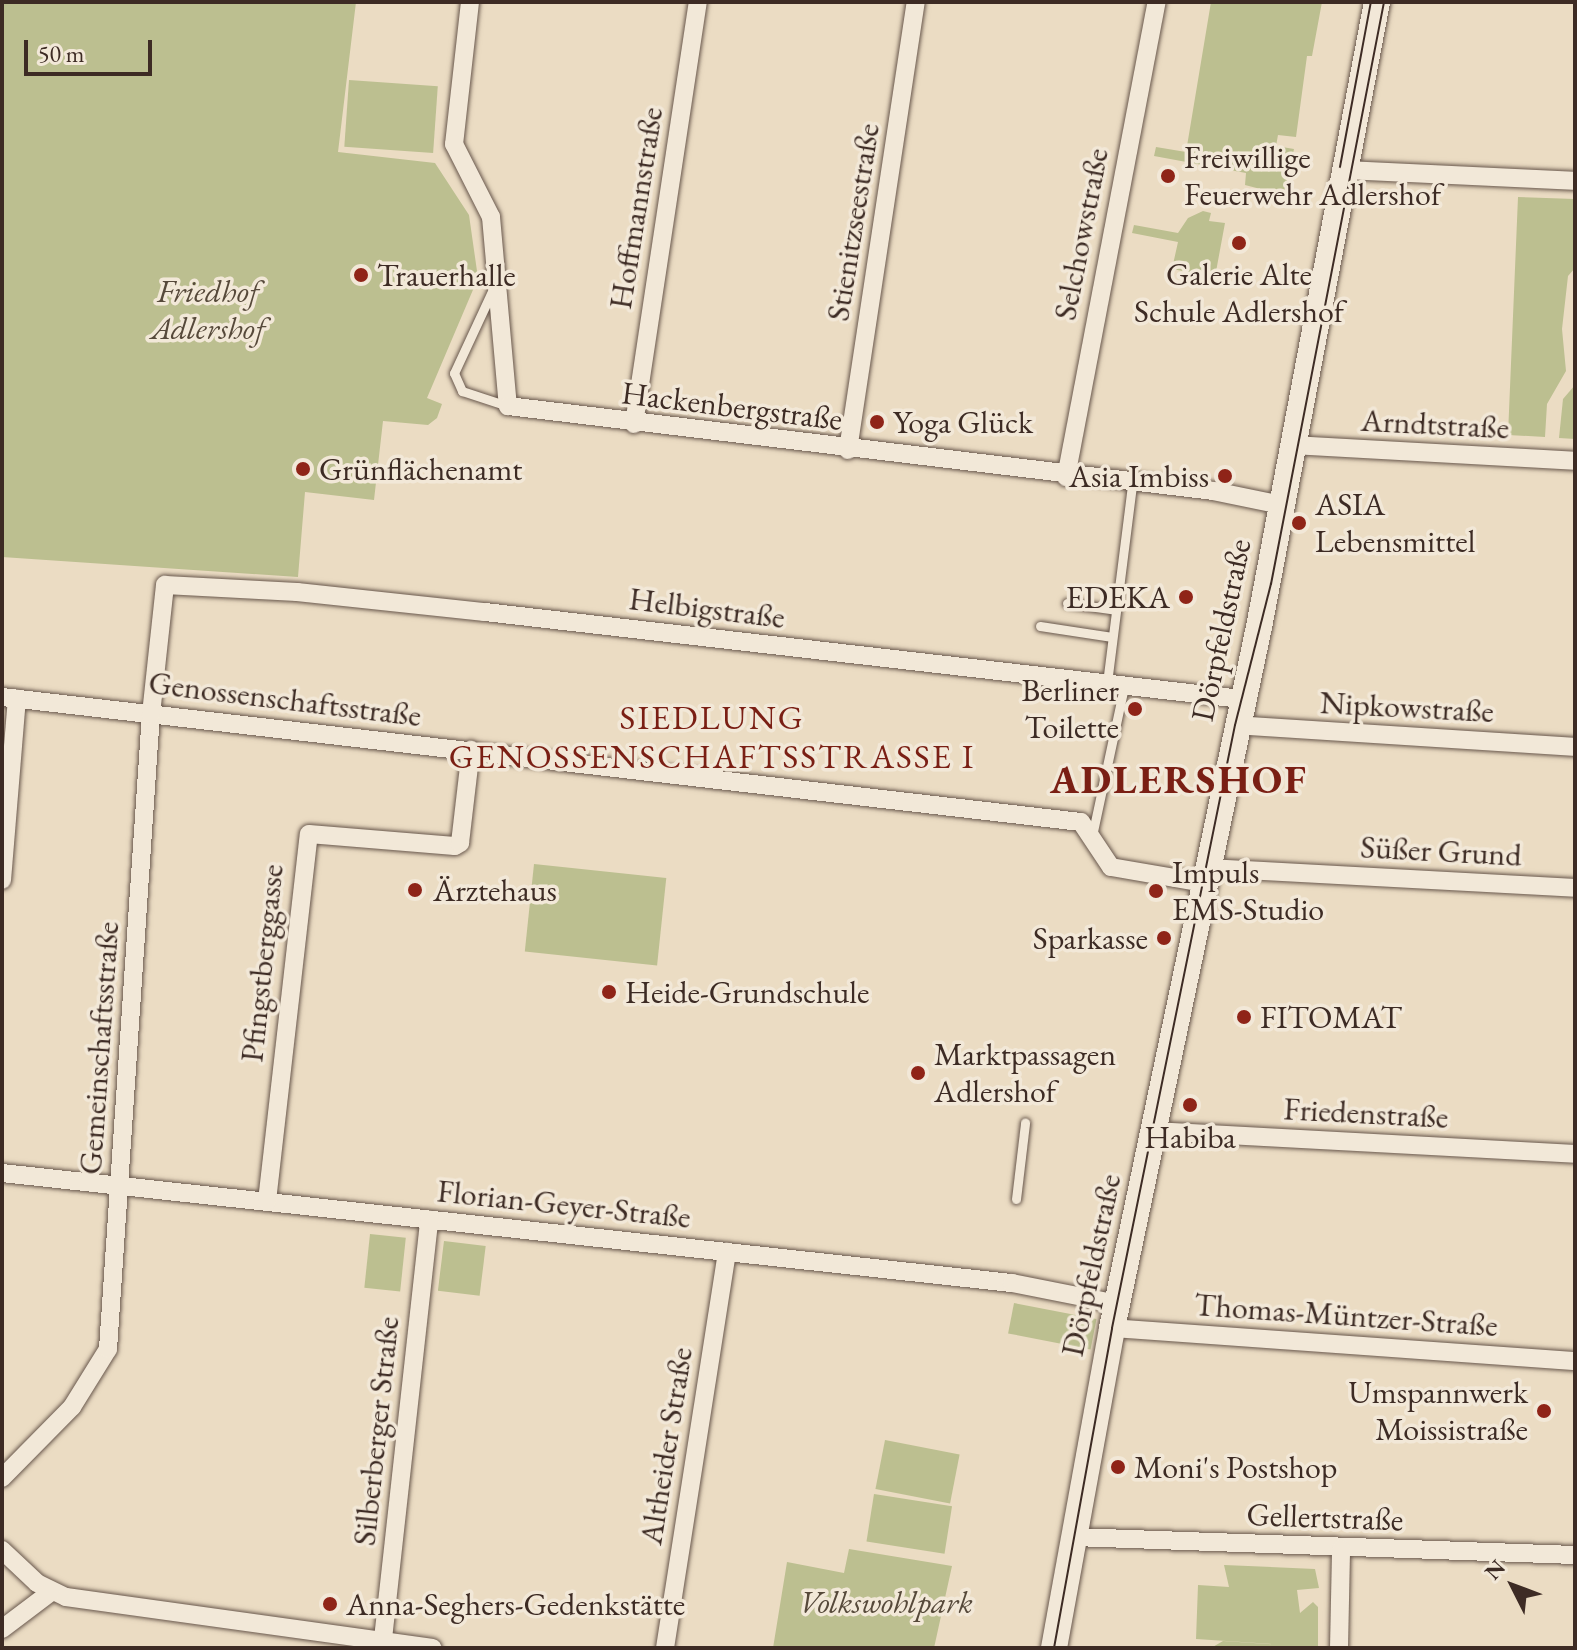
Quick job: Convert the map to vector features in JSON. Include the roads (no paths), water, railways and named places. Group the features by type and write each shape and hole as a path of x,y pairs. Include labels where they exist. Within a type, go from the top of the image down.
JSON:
{"street":[{"path":"470,2 454,144 488,202 499,275 508,406"},
{"name":"Hoffmannstraße","path":"634,424 698,2"},
{"name":"Stienitzseestraße","path":"848,450 916,2"},
{"name":"Selchowstraße","path":"1066,477 1157,2"},
{"name":"Dörpfeldstraße","path":"1054,1648 1115,1316 1281,505 1377,2"},
{"path":"1344,170 1575,181"},
{"name":"Hackenbergstraße","path":"508,406 1066,477 1213,491 1281,505"},
{"name":"Arndtstraße","path":"1292,445 1575,461"},
{"name":"Helbigstraße","path":"165,585 454,608 1241,699"},
{"name":"Gemeinschaftsstraße","path":"2,1478 72,1407 108,1349 151,714 165,585"},
{"path":"2,880 10,698"},
{"name":"Genossenschaftsstraße","path":"10,698 1081,822 1111,867 1206,876"},
{"name":"Nipkowstraße","path":"1235,725 1575,747"},
{"name":"Pfingstberggasse","path":"267,1201 309,834 455,846 460,843 471,750"},
{"name":"Süßer Grund","path":"1206,876 1575,888"},
{"name":"Friedenstraße","path":"1153,1131 1575,1154"},
{"name":"Florian-Geyer-Straße","path":"2,1173 1012,1283 1115,1316"},
{"name":"Silberberger Straße","path":"383,1644 429,1220"},
{"name":"Altheider Straße","path":"665,1648 727,1252"},
{"name":"Thomas-Müntzer-Straße","path":"1115,1316 1575,1361"},
{"name":"Gellertstraße","path":"1074,1537 1341,1549 1575,1555"},
{"path":"1339,1648 1341,1549"},
{"path":"2,1550 51,1592 383,1644 432,1648"},
{"path":"2,1629 51,1592"}],"lane":[{"path":"499,275 454,373 462,391 508,406"},
{"path":"1091,838 1115,686 1112,637 1132,484"},
{"path":"1067,603 1116,610"},
{"path":"1040,626 1112,637"},
{"path":"1016,1199 1025,1123"}],"tram line":[{"path":"1340,167 1371,2"},
{"path":"1054,1648 1112,1328 1235,725 1271,584 1384,2"}],"place":[{"name":"Freiwillige Feuerwehr Adlershof","path":"1168,176"},
{"name":"Galerie Alte Schule Adlershof","path":"1239,243"},
{"name":"Trauerhalle","path":"361,275"},
{"name":"Yoga Glück","path":"877,422"},
{"name":"Grünflächenamt","path":"303,469"},
{"name":"Asia Imbiss","path":"1225,476"},
{"name":"ASIA Lebensmittel","path":"1299,523"},
{"name":"EDEKA","path":"1186,597"},
{"name":"Berliner Toilette","path":"1135,709"},
{"name":"Ärztehaus","path":"415,890"},
{"name":"Impuls EMS-Studio","path":"1156,891"},
{"name":"Sparkasse","path":"1164,938"},
{"name":"Heide-Grundschule","path":"609,992"},
{"name":"FITOMAT","path":"1244,1017"},
{"name":"Marktpassagen Adlershof","path":"918,1073"},
{"name":"Habiba","path":"1190,1105"},
{"name":"Umspannwerk Moissistraße","path":"1544,1411"},
{"name":"Moni's Postshop","path":"1118,1467"},
{"name":"Anna-Seghers-Gedenkstätte","path":"330,1604"}],"district":[{"name":"SIEDLUNG GENOSSENSCHAFTSSTRASSE I","path":"712,736"},
{"name":"ADLERSHOF","path":"1179,779"}],"park label":[{"name":"Friedhof Adlershof","path":"208,310"},
{"name":"Volkswohlpark","path":"886,1602"}]}
